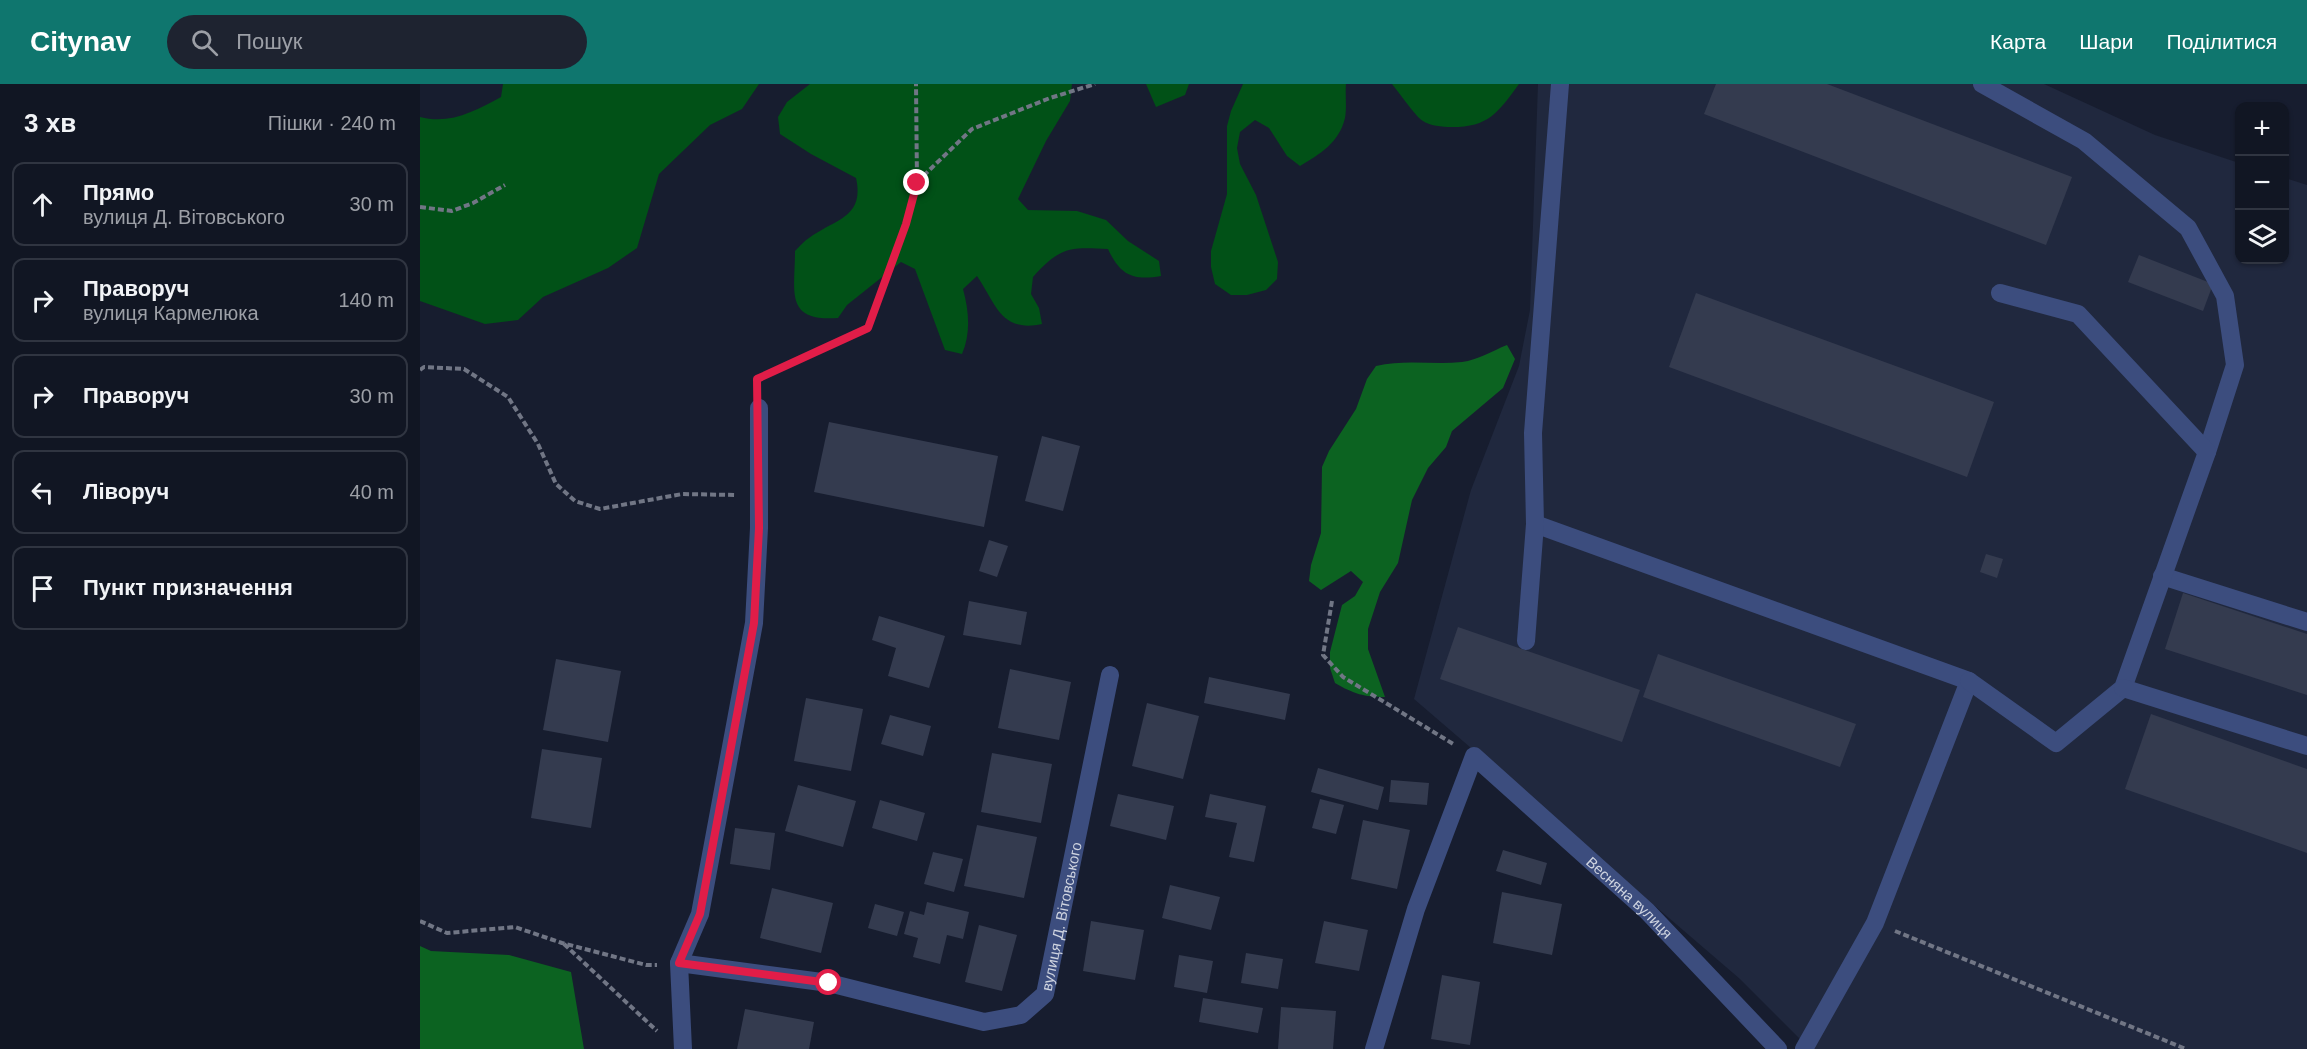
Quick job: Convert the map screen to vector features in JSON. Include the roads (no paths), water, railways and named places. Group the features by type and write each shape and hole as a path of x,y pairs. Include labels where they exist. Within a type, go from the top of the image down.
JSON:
{"street":[{"path":"1526,641 1535,524 1533,433 1560,84"},
{"path":"1535,524 1969,681 2056,743 2123,688 2207,452 2235,365 2225,296 2188,228 2084,141 1982,84"},
{"path":"2000,293 2078,314 2207,452"},
{"path":"683,1049 679,963 700,914 754,623 759,495 759,408"},
{"path":"2162,576 2307,622"},
{"name":"вулиця Д. Вітовського","path":"679,963 829,983 984,1022 1021,1015 1045,994 1110,675"},
{"path":"1804,1049 1875,923 1969,681"},
{"path":"2123,688 2307,746"},
{"name":"Весняна вулиця","path":"1374,1049 1416,909 1474,756 1647,911 1778,1049"}]}
